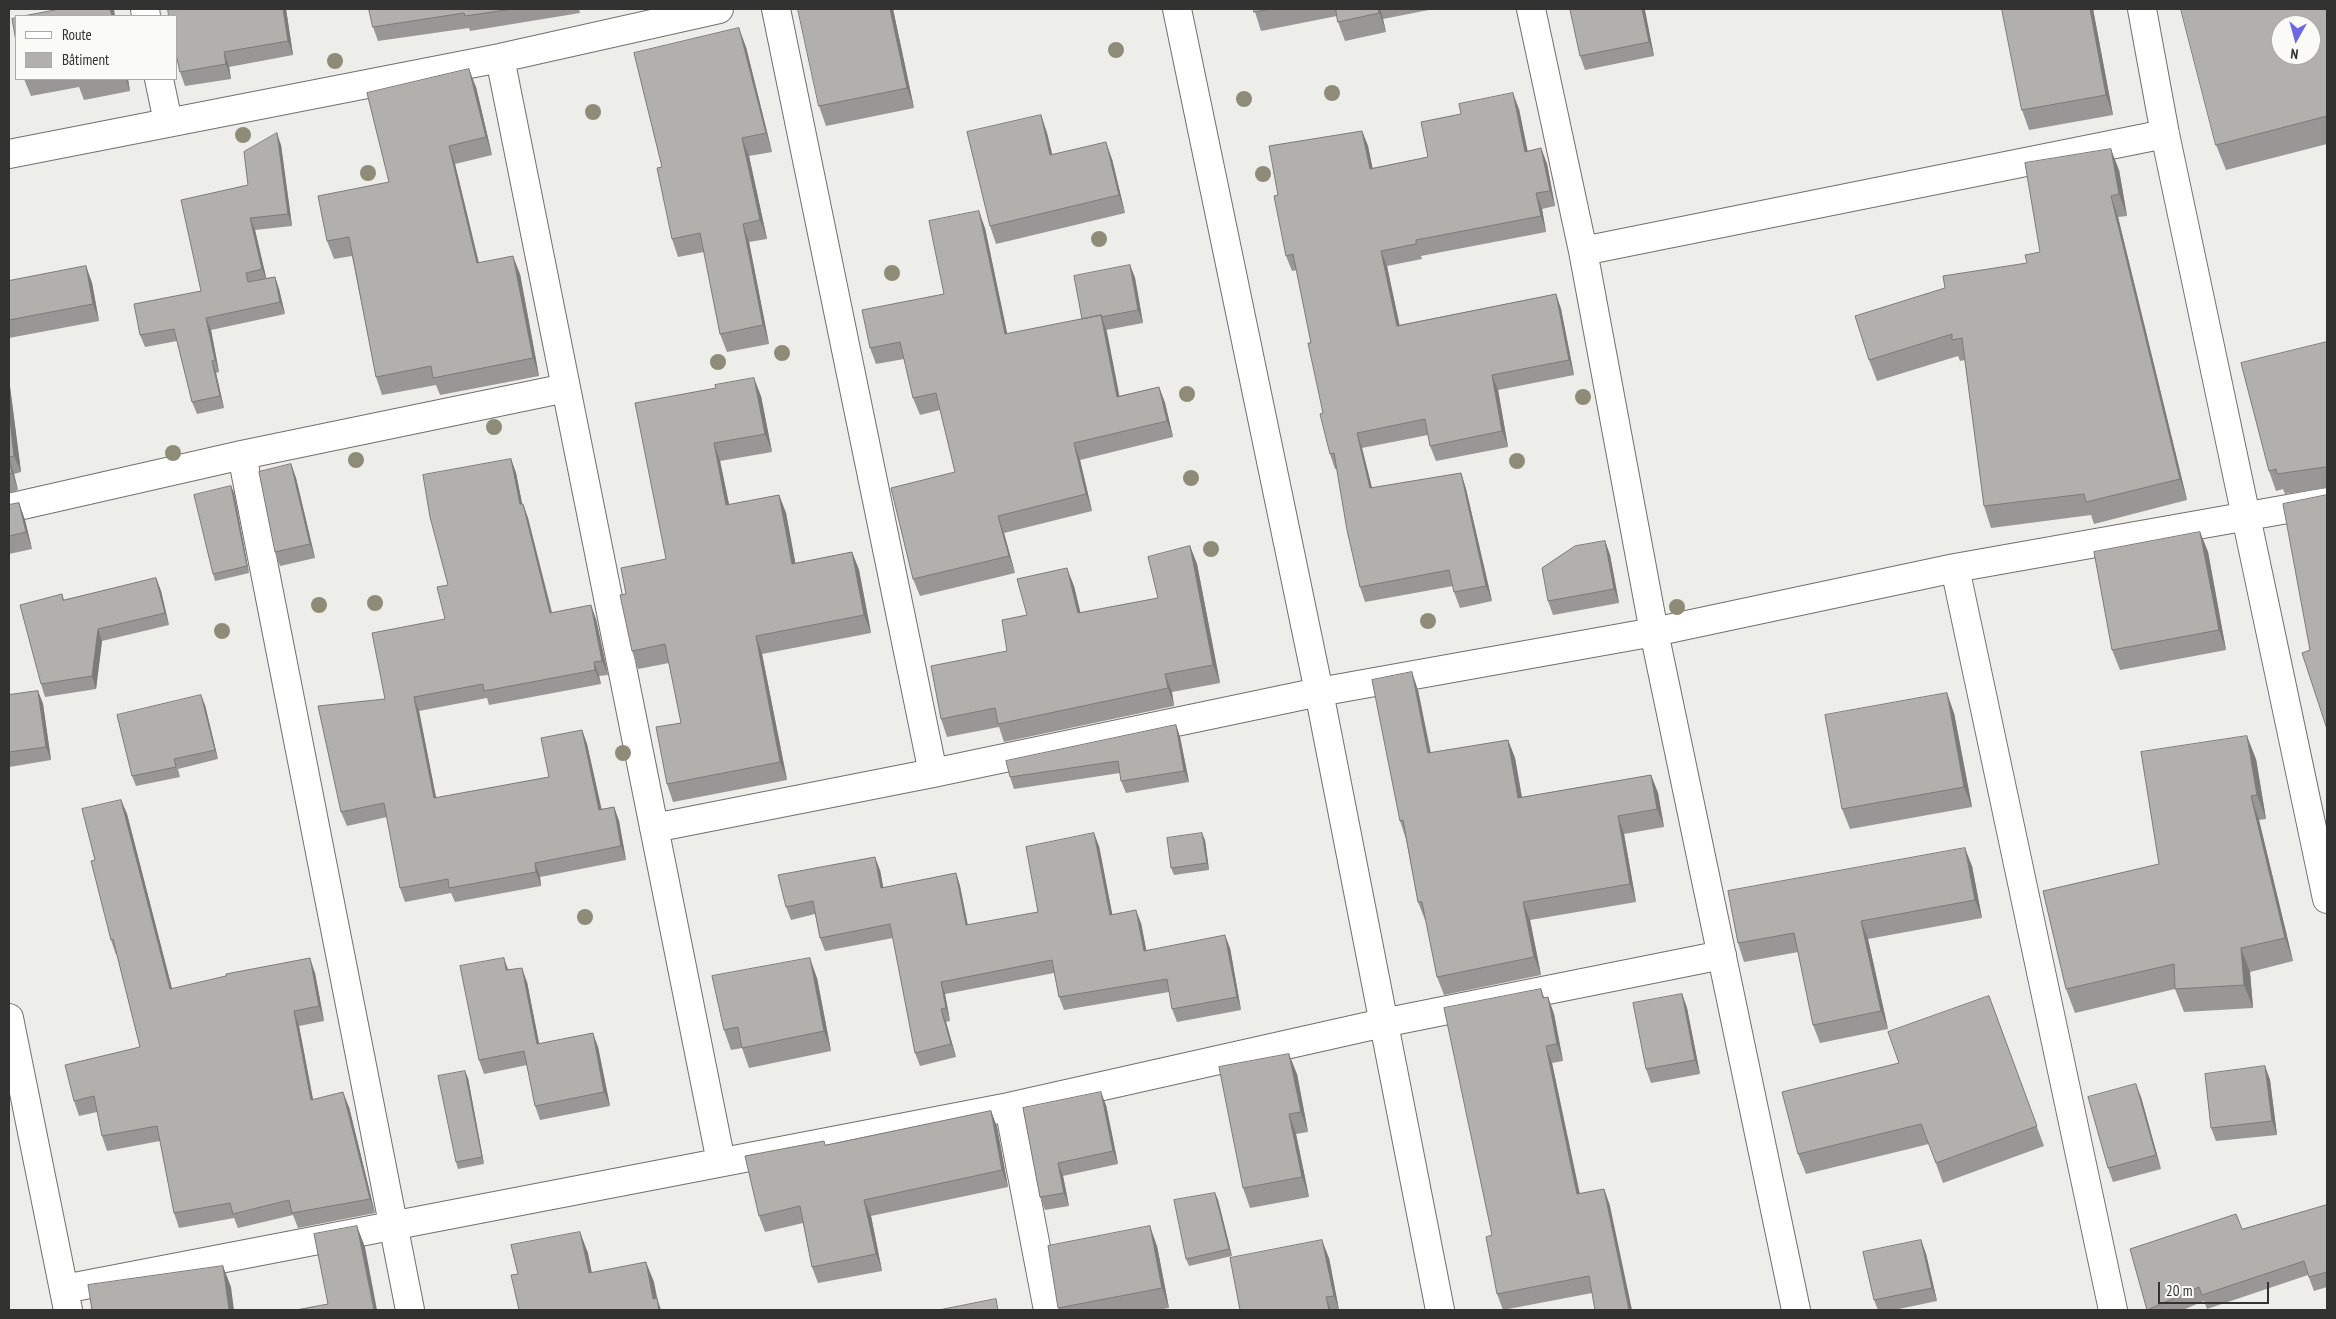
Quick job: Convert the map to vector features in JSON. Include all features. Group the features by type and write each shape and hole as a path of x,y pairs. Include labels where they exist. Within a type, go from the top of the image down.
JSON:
{"street":[{"path":"9,154 500,58 719,9"},
{"path":"776,9 933,773"},
{"path":"1177,9 1320,692 1440,1310"},
{"path":"1531,9 1583,251 1654,632 1796,1310"},
{"path":"2142,9 2165,134 2247,517 2319,812 2327,899"},
{"path":"500,58 721,1162"},
{"path":"159,80 168,122"},
{"path":"1583,251 2165,134"},
{"path":"9,508 242,455 566,388"},
{"path":"242,455 410,1310"},
{"path":"654,828 933,773 1320,692 1654,632 1955,568 2327,502"},
{"path":"1955,568 2113,1310"},
{"path":"9,1018 66,1299 394,1226 1009,1107 1383,1023 1722,955"},
{"path":"1009,1107 1048,1310"}],"building":[{"path":"110,9 112,15 28,15 55,10"},
{"path":"168,9 283,9 288,41 224,52 226,64 180,72 178,63 178,15 169,15"},
{"path":"369,9 513,9 465,16 464,13 373,27"},
{"path":"798,9 890,9 907,88 819,106"},
{"path":"1254,9 1272,9 1254,12"},
{"path":"1336,9 1378,9 1379,13 1338,22"},
{"path":"1642,9 1649,42 1580,56 1570,10"},
{"path":"2002,9 2090,9 2106,95 2022,110"},
{"path":"2181,9 2327,9 2327,116 2216,145"},
{"path":"15,18 15,36 12,19"},
{"path":"739,28 766,133 742,138 760,220 743,224 763,325 720,334 700,233 672,239 657,168 662,167 634,53"},
{"path":"469,69 486,137 449,146 477,263 513,256 533,358 433,378 431,366 376,377 349,237 327,241 318,196 389,182 367,93"},
{"path":"1513,93 1525,152 1541,148 1550,191 1536,193 1541,216 1416,240 1416,244 1381,251 1397,326 1556,294 1569,360 1492,375 1502,431 1430,446 1425,419 1357,433 1370,488 1461,473 1486,586 1454,592 1449,570 1360,587 1347,530 1334,453 1330,454 1320,414 1323,413 1308,343 1311,343 1293,254 1286,256 1274,196 1278,195 1269,146 1362,131 1370,169 1428,157 1421,122 1461,114 1459,104"},
{"path":"1041,115 1050,155 1106,142 1119,195 990,226 967,132"},
{"path":"277,133 288,214 250,218 262,269 246,273 248,282 275,277 280,302 206,318 215,360 212,361 220,396 192,402 174,329 140,335 134,304 201,291 181,200 248,185 244,152"},
{"path":"2111,149 2119,194 2111,196 2180,479 2086,502 2084,494 1984,506 1962,338 1952,340 1952,334 1869,360 1855,316 1945,288 1943,276 2027,263 2025,255 2040,252 2025,163"},
{"path":"979,211 1005,334 1101,315 1117,397 1159,387 1167,421 1074,443 1086,494 998,516 1009,556 913,579 891,488 955,472 936,393 913,398 900,342 870,348 862,310 944,294 929,221"},
{"path":"1130,265 1138,310 1082,319 1074,276"},
{"path":"86,266 93,304 9,320 9,281"},
{"path":"2327,342 2327,469 2325,467 2277,474 2276,469 2269,471 2241,363"},
{"path":"754,378 765,434 714,443 726,505 779,495 792,564 852,552 864,615 756,636 780,762 667,784 656,727 681,723 665,644 632,651 620,595 626,594 621,568 666,559 635,403 716,388 715,385"},
{"path":"9,410 14,456 9,457"},
{"path":"9,459 12,473 9,474"},
{"path":"511,459 520,504 523,504 550,613 591,605 602,661 594,662 595,670 484,691 483,684 414,697 434,798 549,777 541,738 582,730 599,810 614,807 621,846 535,863 536,872 449,888 448,879 400,888 384,803 341,812 318,706 385,699 372,633 445,619 437,587 448,585 430,517 423,475"},
{"path":"291,464 310,544 275,552 259,472"},
{"path":"231,486 247,566 213,574 194,495"},
{"path":"2327,495 2327,729 2302,653 2310,650 2283,504"},
{"path":"19,503 26,532 9,536 9,505"},
{"path":"2200,532 2219,630 2112,650 2094,552"},
{"path":"1605,541 1614,589 1548,601 1542,568 1575,546"},
{"path":"1190,546 1213,665 1165,674 1168,688 998,724 995,708 941,719 931,666 1007,651 1002,620 1027,615 1017,579 1067,568 1078,613 1158,598 1148,557"},
{"path":"156,578 165,613 98,629 92,676 41,684 20,605 62,594 63,600"},
{"path":"1412,672 1428,753 1508,740 1518,798 1651,775 1657,809 1618,816 1630,884 1523,902 1534,957 1437,977 1422,902 1418,902 1403,820 1400,821 1372,680"},
{"path":"38,691 46,747 9,752 9,695"},
{"path":"1947,693 1964,787 1842,809 1825,715"},
{"path":"201,695 215,750 174,759 176,767 132,776 117,715"},
{"path":"1176,725 1184,771 1121,781 1118,761 1010,777 1006,761"},
{"path":"2247,736 2257,795 2251,796 2285,938 2241,948 2244,985 2175,989 2174,964 2066,989 2043,891 2159,864 2141,752"},
{"path":"121,800 170,989 226,976 226,974 310,958 319,1006 294,1011 311,1100 343,1092 370,1199 292,1213 289,1200 233,1214 230,1203 174,1213 157,1126 102,1136 94,1096 74,1101 65,1065 140,1047 91,861 95,860 82,809"},
{"path":"1094,833 1110,915 1136,910 1144,951 1225,935 1237,997 1172,1009 1167,979 1059,997 1052,960 941,982 946,1008 941,1009 951,1044 915,1053 890,924 820,938 813,901 786,907 778,875 875,857 881,888 956,873 966,925 1038,912 1026,847"},
{"path":"1202,833 1207,863 1171,868 1167,838"},
{"path":"1965,848 1975,900 1861,921 1881,1011 1813,1025 1794,933 1738,943 1728,891"},
{"path":"504,958 506,970 522,968 537,1044 593,1033 604,1092 535,1106 524,1051 479,1060 460,966"},
{"path":"810,958 824,1031 742,1048 738,1027 724,1030 712,976"},
{"path":"1541,989 1543,998 1548,997 1557,1044 1546,1046 1577,1194 1604,1189 1629,1310 1595,1310 1589,1276 1497,1294 1486,1237 1492,1235 1444,1008"},
{"path":"1682,994 1695,1060 1646,1069 1633,1003"},
{"path":"1989,996 2037,1126 1936,1163 1921,1124 1798,1154 1782,1092 1899,1063 1888,1032"},
{"path":"1289,1054 1301,1112 1289,1114 1302,1177 1243,1188 1219,1067"},
{"path":"2265,1066 2272,1121 2211,1128 2205,1074"},
{"path":"465,1071 482,1157 456,1162 438,1076"},
{"path":"2136,1084 2156,1155 2108,1168 2088,1097"},
{"path":"1101,1092 1113,1151 1058,1163 1064,1193 1040,1197 1023,1108"},
{"path":"991,1111 1002,1170 864,1200 876,1254 812,1267 800,1206 759,1216 745,1156 824,1141 825,1145"},
{"path":"1215,1193 1229,1249 1186,1259 1174,1200"},
{"path":"2327,1205 2327,1272 2309,1277 2304,1261 2202,1295 2199,1287 2147,1310 2130,1249 2236,1214 2242,1229"},
{"path":"357,1226 374,1310 296,1310 328,1304 314,1234"},
{"path":"1150,1226 1162,1288 1058,1308 1048,1246"},
{"path":"580,1232 589,1273 646,1262 653,1299 657,1298 659,1310 519,1310 511,1275 518,1274 511,1245"},
{"path":"1322,1240 1334,1296 1326,1297 1329,1310 1240,1310 1230,1258"},
{"path":"1921,1240 1932,1288 1874,1300 1863,1252"},
{"path":"223,1266 229,1310 92,1310 88,1285"},
{"path":"996,1299 998,1310 939,1310"}]}
